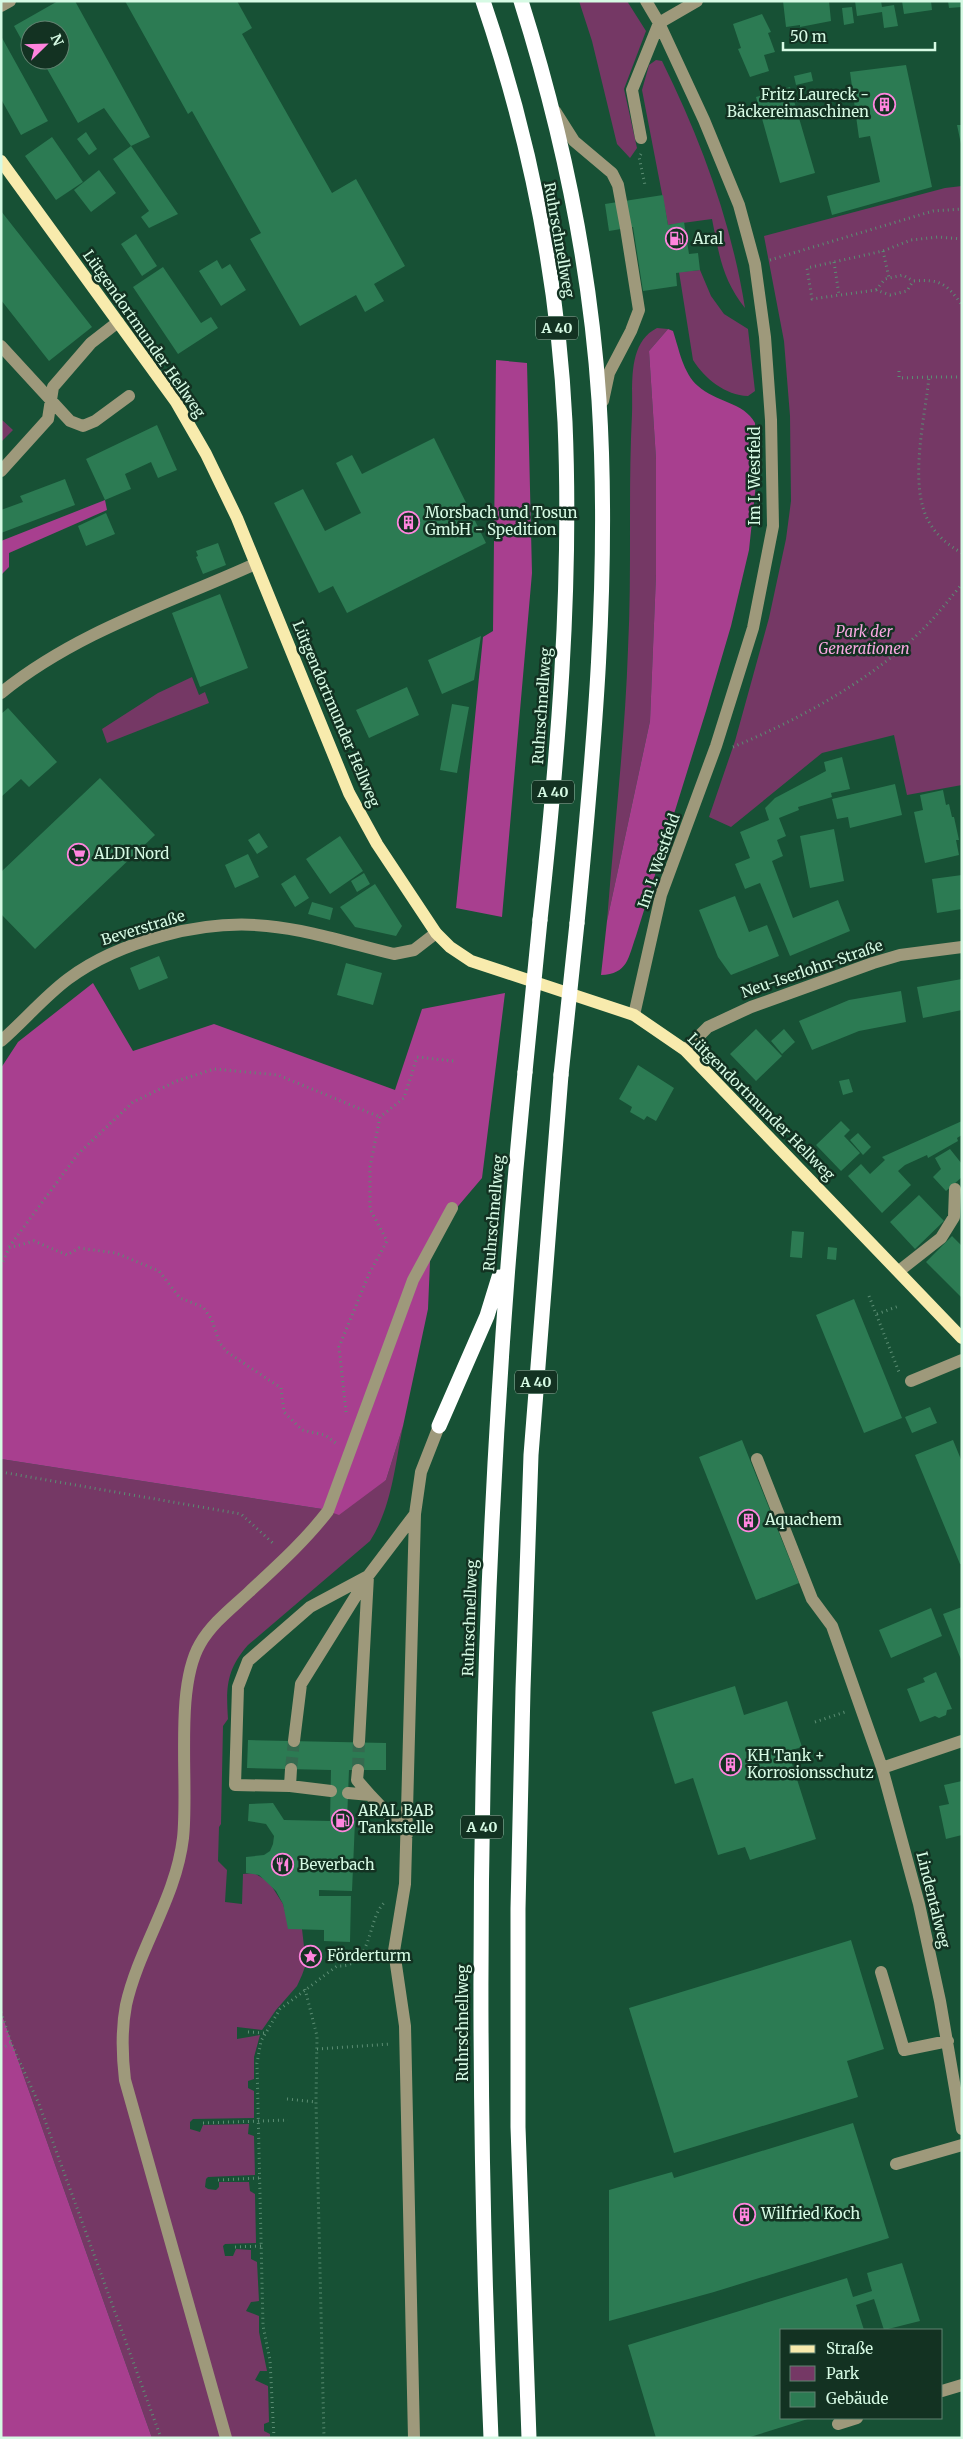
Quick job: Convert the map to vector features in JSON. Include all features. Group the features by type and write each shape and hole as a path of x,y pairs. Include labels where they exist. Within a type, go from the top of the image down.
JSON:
{"highway":[{"name":"Ruhrschnellweg","path":"483,1 508,80 543,240 557,332 564,421 567,515 563,654 554,787 510,1216 493,1473 482,1794 481,2148 491,2438"},
{"name":"Ruhrschnellweg","path":"521,1 545,82 569,182 588,290 600,436 602,562 598,671 588,817 560,1075 531,1454 522,1689 518,1919 518,2126 529,2438"},
{"path":"439,1426 487,1316 499,1278 510,1216"}],"main road":[{"name":"Lütgendortmunder Hellweg","path":"1,161 176,402 192,428 237,518 349,794 377,844 436,932 450,947 471,961 634,1015 685,1050 962,1338"}],"street":[{"path":"1,6 10,1"},
{"name":"Im I. Westfeld","path":"634,1015 661,895 716,746 753,628 773,526 771,420 766,337 755,264 739,205 704,120 659,22 646,1"},
{"path":"641,138 632,90 659,22 697,1"},
{"path":"545,82 566,131 574,141 612,173 618,185 632,264 639,310 632,331 609,373 604,392 600,436"},
{"path":"1,471 48,419 53,387 91,343 118,322"},
{"path":"1,346 70,421 83,426 95,420 129,396"},
{"path":"1,693 56,655 128,617 256,564"},
{"name":"Beverstraße","path":"1,1041 68,980 103,957 187,929 268,926 394,954 414,950 436,932"},
{"name":"Neu-Iserlohn-Straße","path":"685,1050 708,1028 751,1007 891,958 962,947"},
{"path":"899,1271 941,1238 954,1217 955,1189"},
{"path":"226,2438 125,2080 122,2030 134,1979 179,1868 184,1836 186,1715 192,1661 211,1628 306,1538 328,1511 350,1455 412,1280 452,1208"},
{"path":"906,1378 962,1360"},
{"path":"414,2438 405,2043 394,1951 404,1884 407,1834 410,1629 415,1514 421,1472 439,1426"},
{"name":"Lindentalweg","path":"757,1459 812,1599 832,1626 882,1768 919,1904 948,2042 962,2129"},
{"path":"294,1741 301,1684 368,1576 415,1514"},
{"path":"359,1742 368,1576"},
{"path":"331,1791 290,1786 235,1785 238,1687 248,1661 310,1607 368,1576"},
{"path":"882,1768 962,1742"},
{"path":"290,1786 292,1769"},
{"path":"358,1770 357,1780 407,1834"},
{"path":"348,1793 370,1795"},
{"path":"882,1972 904,2050 948,2042"},
{"path":"896,2164 962,2145"},
{"path":"943,2391 962,2385"},
{"path":"838,2424 854,2419"}],"path":[{"path":"641,138 643,149 639,157 645,185"},
{"path":"755,264 933,211 950,208 962,209"},
{"path":"913,282 907,291 890,295 876,290 812,299 807,268 883,251 910,240 938,237 962,239"},
{"path":"883,251 889,278"},
{"path":"834,262 839,295"},
{"path":"876,290 889,278 903,275 913,282 933,280 950,290 962,304"},
{"path":"899,371 900,378 962,377"},
{"path":"929,377 918,476 922,502 927,520 938,536 962,553"},
{"path":"716,746 731,748 811,710 848,687 890,658 930,623 962,584"},
{"path":"346,1416 339,1347 369,1274 387,1241 370,1209 370,1167 380,1117 404,1098 416,1057 454,1061"},
{"path":"1,1266 9,1248 78,1154 133,1102 177,1081 214,1068 278,1075 380,1117"},
{"path":"9,1248 34,1241 67,1255 79,1248 116,1252 159,1271 180,1298 203,1307 212,1320 219,1342 227,1352 280,1388 284,1412 302,1430 324,1435 350,1455"},
{"path":"869,1296 906,1378"},
{"path":"876,1314 899,1306"},
{"path":"1,1472 241,1514 288,1556"},
{"path":"815,1722 845,1712"},
{"path":"274,2438 270,2360 263,2326 257,2121 257,2063 261,2041 280,2010 337,1966 347,1967 356,1961 369,1943 380,1906 404,1884"},
{"path":"305,1989 317,2036 316,2102 324,2438"},
{"path":"1,2012 11,2043 39,2104 161,2438"},
{"path":"248,2032 265,2033"},
{"path":"1,2049 11,2043"},
{"path":"316,2049 405,2043"},
{"path":"287,2098 316,2102"},
{"path":"202,2122 288,2120"},
{"path":"218,2180 259,2178"},
{"path":"235,2247 261,2246"}],"green space":[{"path":"579,1 627,1 646,31 624,89 637,148 630,158 617,144 592,41"},
{"path":"656,60 662,61 702,151 732,244 745,308 726,276 719,255 712,219 668,225 642,90 649,65"},
{"name":"Park der Generationen","path":"962,186 962,785 907,795 894,735 822,753 731,827 709,817 735,741 769,618 786,539 791,501 790,416 784,341 764,236 945,188"},
{"path":"700,270 711,296 724,314 748,329 755,391 748,396 731,393 716,385 703,374 693,360 679,272"},
{"path":"657,328 668,329 649,351 656,459 656,575 650,721 607,921 627,683 632,378 636,354 641,344 647,335"},
{"path":"1,419 13,430 1,442"},
{"path":"192,677 199,695 205,692 209,703 107,743 102,729 158,693"},
{"path":"403,1426 388,1500 370,1541 248,1645 235,1663 229,1680 227,1698 228,1719 223,1726 221,1824 219,1827 218,1861 227,1870 225,1902 242,1904 243,1874 254,1873 269,1882 283,1904 287,1918 302,1929 306,1964 297,1986 262,2030 237,2027 237,2039 260,2035 254,2057 254,2079 248,2081 248,2088 254,2091 254,2118 193,2119 190,2122 190,2129 200,2132 203,2125 249,2124 248,2134 254,2136 255,2175 208,2177 205,2187 216,2190 219,2187 219,2182 249,2182 250,2191 255,2194 256,2243 225,2244 223,2246 225,2256 233,2256 236,2249 251,2250 251,2259 257,2262 259,2301 251,2302 246,2311 259,2316 259,2332 267,2371 260,2371 255,2380 268,2386 269,2422 264,2424 264,2431 270,2434 270,2438 152,2438 1,2012 1,1459 322,1509 386,1480"}],"shaded area":[{"path":"668,329 673,331 682,360 693,381 713,396 737,406 750,416 755,423 757,474 749,550 731,626 636,936 629,958 622,968 617,972 601,975 607,921 650,721 656,575 656,459 649,351"},
{"path":"496,360 527,363 532,573 502,917 456,908 483,637 493,631"},
{"path":"105,500 107,510 9,553 9,567 1,575 1,541"},
{"path":"93,983 133,1051 214,1024 395,1090 422,1009 505,993 482,1178 431,1238 428,1309 403,1426 386,1480 339,1515 322,1509 1,1459 1,1068 18,1042"},
{"path":"1,2012 152,2438 1,2438"}],"building":[{"path":"58,1 75,1 150,137 131,146 104,108 78,123 48,70 70,70 70,20 25,20"},
{"path":"125,1 237,1 252,28 242,34 332,193 356,179 405,266 374,284 384,301 365,312 356,295 300,326 250,239 261,233 192,111 188,114"},
{"path":"783,1 829,1 831,21 800,27 800,25 786,27"},
{"path":"855,1 881,1 882,7 894,5 898,26 884,28 882,12 857,16"},
{"path":"902,1 931,1 932,10 904,14"},
{"path":"948,1 962,1 962,7 949,8"},
{"path":"852,7 854,23 844,25 842,8"},
{"path":"762,14 771,32 768,33 775,52 764,55 769,71 750,77 738,49 741,48 733,24"},
{"path":"20,23 20,37 14,26"},
{"path":"1,36 48,121 21,135 1,99"},
{"name":"Fritz Laureck - Bäckereimaschinen","path":"906,65 932,187 832,215 827,196 880,182 870,136 859,138 850,72"},
{"path":"811,72 813,81 796,85 794,76"},
{"path":"790,87 815,173 780,183 756,97"},
{"path":"957,125 962,125 962,144 961,144"},
{"path":"86,132 97,149 89,155 77,139"},
{"path":"52,137 83,182 56,200 25,156"},
{"path":"131,146 178,214 149,228 141,217 149,211 113,159"},
{"path":"99,170 116,193 91,212 74,190"},
{"path":"663,195 668,225 684,222 689,254 698,253 700,270 676,273 677,286 643,291 633,227 609,231 605,204"},
{"path":"1,211 92,327 49,361 1,300"},
{"path":"136,234 157,266 142,276 121,244"},
{"path":"217,260 222,269 230,264 246,290 221,306 199,271"},
{"path":"163,267 201,323 211,317 218,328 178,354 133,287"},
{"path":"157,425 177,470 158,478 151,462 125,474 131,489 105,500 86,459"},
{"name":"Morsbach und Tosun GmbH - Spedition","path":"434,438 486,543 347,613 333,586 319,593 274,503 303,489 325,531 361,513 336,463 352,455 362,474"},
{"path":"65,479 75,505 1,533 1,510 23,502 20,496"},
{"path":"106,513 115,534 86,546 78,526"},
{"path":"218,543 226,565 203,574 196,557 198,556 196,551"},
{"path":"220,594 248,668 200,687 172,613"},
{"path":"481,636 474,680 442,694 428,660"},
{"path":"407,687 419,715 369,738 356,710"},
{"path":"452,704 469,707 457,773 440,770"},
{"path":"8,708 57,762 29,787 21,779 1,797 1,714"},
{"path":"842,757 850,789 831,793 832,797 798,807 799,810 779,818 786,836 777,840 783,856 772,861 793,918 838,900 850,931 790,956 760,883 745,889 735,864 750,858 740,832 769,820 765,808 775,798 826,771 824,762"},
{"name":"ALDI Nord","path":"100,778 155,835 35,949 1,914 1,872"},
{"path":"895,784 902,815 850,828 848,817 837,819 832,799"},
{"path":"943,790 946,805 949,804 952,817 954,817 959,840 956,840 959,855 925,863 914,812 923,810 920,795"},
{"path":"834,829 844,881 810,888 800,836"},
{"path":"259,833 268,847 257,854 248,840"},
{"path":"340,836 363,871 330,894 306,859"},
{"path":"248,854 259,877 235,888 225,865"},
{"path":"364,873 370,884 357,892 351,881"},
{"path":"295,875 309,898 295,907 281,884"},
{"path":"962,875 962,909 937,913 932,879"},
{"path":"375,884 402,926 396,936 355,927 340,907"},
{"path":"735,896 749,932 767,925 779,956 731,975 718,957 699,910"},
{"path":"312,902 333,908 330,920 308,914"},
{"path":"159,956 168,978 139,990 130,968"},
{"path":"346,963 382,973 373,1005 337,995"},
{"path":"962,979 962,1010 923,1018 917,987"},
{"path":"901,991 906,1022 859,1031 812,1050 799,1021 849,1000"},
{"path":"756,1029 782,1056 756,1081 730,1054"},
{"path":"784,1029 795,1042 782,1054 771,1041"},
{"path":"638,1065 674,1088 656,1121 647,1116 644,1120 630,1112 632,1107 619,1099"},
{"path":"849,1079 853,1092 843,1095 839,1081"},
{"path":"841,1121 850,1130 844,1136 860,1153 841,1171 816,1145"},
{"path":"962,1121 962,1135 957,1138 958,1141 928,1158 927,1155 905,1165 898,1171 911,1185 882,1213 848,1176 861,1164 870,1174 885,1160 882,1157"},
{"path":"858,1133 871,1147 863,1155 850,1140"},
{"path":"950,1149 962,1164 962,1177 946,1191 933,1177 941,1169 935,1158"},
{"path":"919,1195 944,1221 915,1249 890,1222"},
{"path":"792,1231 804,1232 802,1258 790,1257"},
{"path":"952,1236 962,1246 962,1298 926,1262"},
{"path":"828,1247 837,1248 836,1260 827,1259"},
{"path":"854,1299 902,1418 864,1433 816,1315"},
{"path":"930,1407 937,1423 912,1433 905,1417"},
{"name":"Aquachem","path":"742,1440 799,1583 756,1600 699,1457"},
{"path":"953,1440 962,1462 962,1564 960,1564 915,1455"},
{"path":"962,1607 962,1662 943,1614"},
{"path":"931,1608 942,1636 891,1658 879,1630"},
{"path":"936,1672 952,1709 947,1710 946,1715 939,1718 935,1716 920,1722 907,1689 925,1682 923,1678"},
{"name":"KH Tank + Korrosionsschutz","path":"735,1686 744,1715 787,1701 802,1747 788,1751 816,1839 750,1860 745,1847 718,1855 693,1778 675,1784 652,1712"},
{"path":"248,1740 386,1743 386,1770 349,1770 347,1821 355,1821 352,1891 319,1890 319,1896 351,1896 350,1942 324,1941 324,1930 288,1929 283,1904 276,1891 259,1875 246,1873 246,1857 264,1855 270,1851 274,1836 266,1824 248,1821 249,1804 273,1803 284,1820 330,1821 331,1770 247,1768"},
{"path":"962,1781 962,1835 946,1839 939,1806 949,1804 944,1785"},
{"path":"851,1940 884,2049 847,2061 858,2097 674,2153 629,2008"},
{"name":"Wilfried Koch","path":"853,2123 889,2238 714,2292 609,2321 609,2190 672,2172 674,2178"},
{"path":"902,2263 920,2321 884,2329 874,2299 856,2305 864,2329 780,2329 780,2419 808,2419 747,2438 656,2438 628,2345 847,2278 853,2297 872,2291 867,2273"}],"tunnel":[{"path":"291,1769 294,1741"},
{"path":"358,1770 359,1742"}],"place":[{"name":"Fritz Laureck - Bäckereimaschinen","path":"885,104"},
{"name":"Aral","path":"677,239"},
{"name":"Morsbach und Tosun GmbH - Spedition","path":"409,522"},
{"name":"ALDI Nord","path":"78,854"},
{"name":"Aquachem","path":"749,1520"},
{"name":"KH Tank + Korrosionsschutz","path":"731,1765"},
{"name":"ARAL BAB Tankstelle","path":"342,1820"},
{"name":"Beverbach","path":"283,1865"},
{"name":"Förderturm","path":"311,1956"},
{"name":"Wilfried Koch","path":"745,2214"}]}
